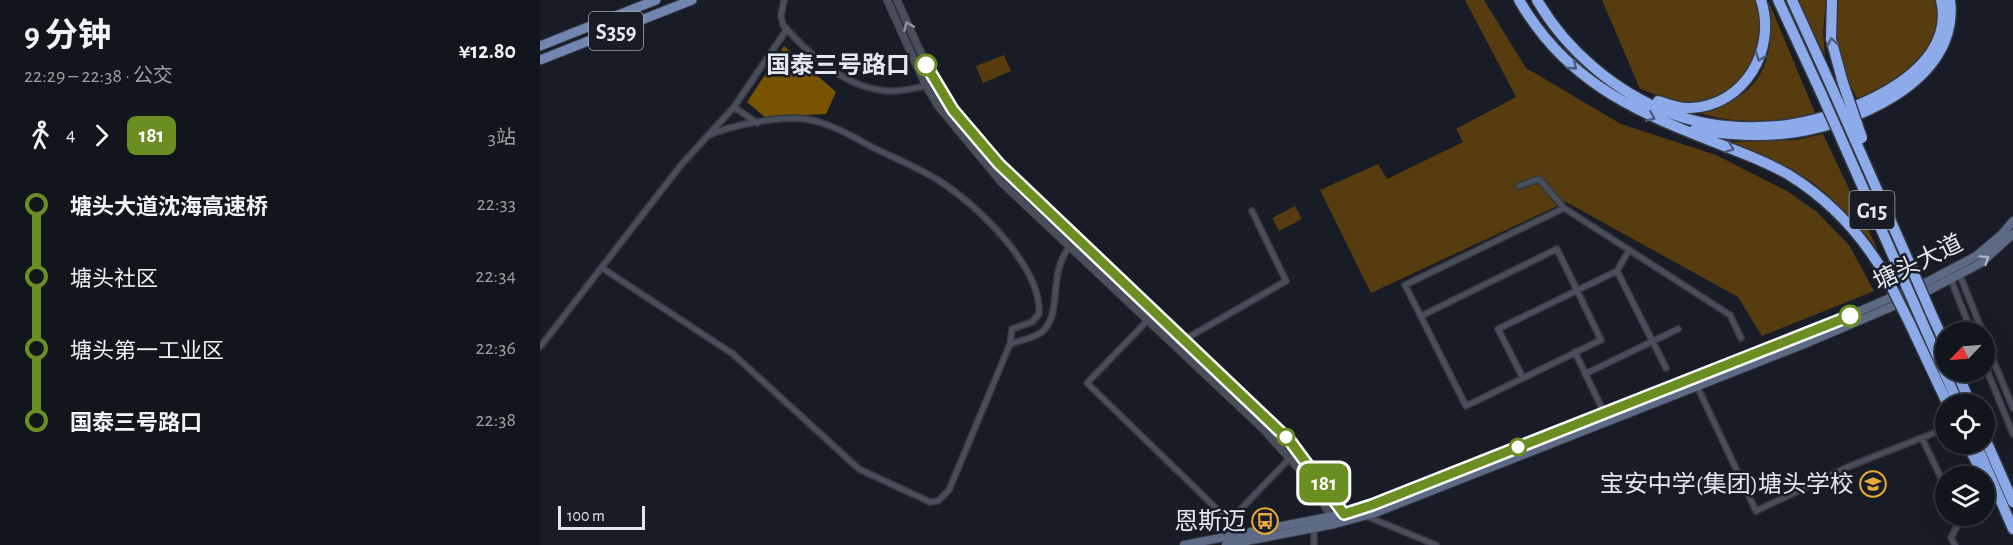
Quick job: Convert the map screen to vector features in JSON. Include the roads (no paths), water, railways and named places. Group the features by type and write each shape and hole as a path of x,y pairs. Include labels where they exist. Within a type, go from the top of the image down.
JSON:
{"highway":[{"path":"1519,0 1552,46 1587,78 1628,106 1764,162 1810,189 1851,226 1888,280 1943,394"},
{"path":"1537,0 1559,33 1601,74 1670,113 1730,126 1778,126 1835,114 1860,105 1893,87 1921,63 1938,38 1942,18 1941,0"},
{"path":"1634,94 1690,108 1713,104 1733,93 1755,69 1764,47 1765,20 1761,0"},
{"name":"G15","path":"1778,0 1954,394"},
{"path":"1792,0 1858,139"},
{"path":"1832,0 1831,39 1858,139"},
{"path":"1676,127 1728,134 1780,134 1818,128 1864,112 1909,85 1937,57 1948,34 1950,0"},
{"name":"G15","path":"1858,139 1888,215 1935,322"},
{"path":"1980,454 2013,530"},
{"path":"1992,454 2013,502"},
{"path":"1995,498 2013,530"}],"main road":[{"name":"S359","path":"542,45 657,0"},
{"name":"S359","path":"540,60 692,0"},
{"name":"塘头大道","path":"1958,272 1990,246 2013,221"},
{"name":"塘头大道","path":"1226,545 1314,524 1366,516 1950,276 1996,252 2013,234"},
{"name":"塘头大道","path":"1345,518 1354,511 1606,417"},
{"name":"塘头大道","path":"1184,545 1314,524"}],"street":[{"path":"784,0 781,20 787,29 837,75 853,83 890,92 926,86"},
{"path":"887,0 926,86 938,106 1001,182 1175,345 1290,458 1334,520"},
{"path":"897,0 935,84 966,125 1038,202 1290,441 1345,518"},
{"path":"540,346 681,165 734,107 787,29"},
{"path":"734,107 756,123"},
{"path":"602,268 738,358 859,469 930,502 944,497 949,490 1010,344 1012,329 1032,322 1039,314 1035,290 1019,258 995,229 968,203 938,180 840,130 805,119 726,128 707,136"},
{"path":"1519,186 1539,179 1564,208 1730,315 1741,338"},
{"path":"1421,316 1557,249 1601,339 1466,406 1405,285 1564,208"},
{"path":"1175,345 1286,281 1252,211"},
{"path":"1010,344 1035,336 1044,331 1050,322 1059,263 1070,246"},
{"path":"1523,378 1498,329 1617,271 1629,250"},
{"path":"1617,271 1666,368"},
{"path":"1958,272 1978,322"},
{"path":"1950,276 1968,322"},
{"path":"1148,320 1087,383 1219,511 1226,515 1238,512 1290,458"},
{"path":"1586,374 1678,329"},
{"path":"1575,352 1606,417"},
{"path":"1995,365 2013,408"},
{"path":"1695,382 1756,511 1850,466 1934,433"},
{"path":"1992,382 2013,434"},
{"path":"1922,438 1935,466"},
{"path":"1354,511 1436,545"},
{"path":"1314,524 1316,544"},
{"path":"1954,545 1951,538 1957,526"}],"place":[{"name":"国泰三号路口","path":"926,65"},
{"name":"宝安中学(集团)塘头学校","path":"1873,484"},
{"name":"恩斯迈","path":"1265,521"}]}
